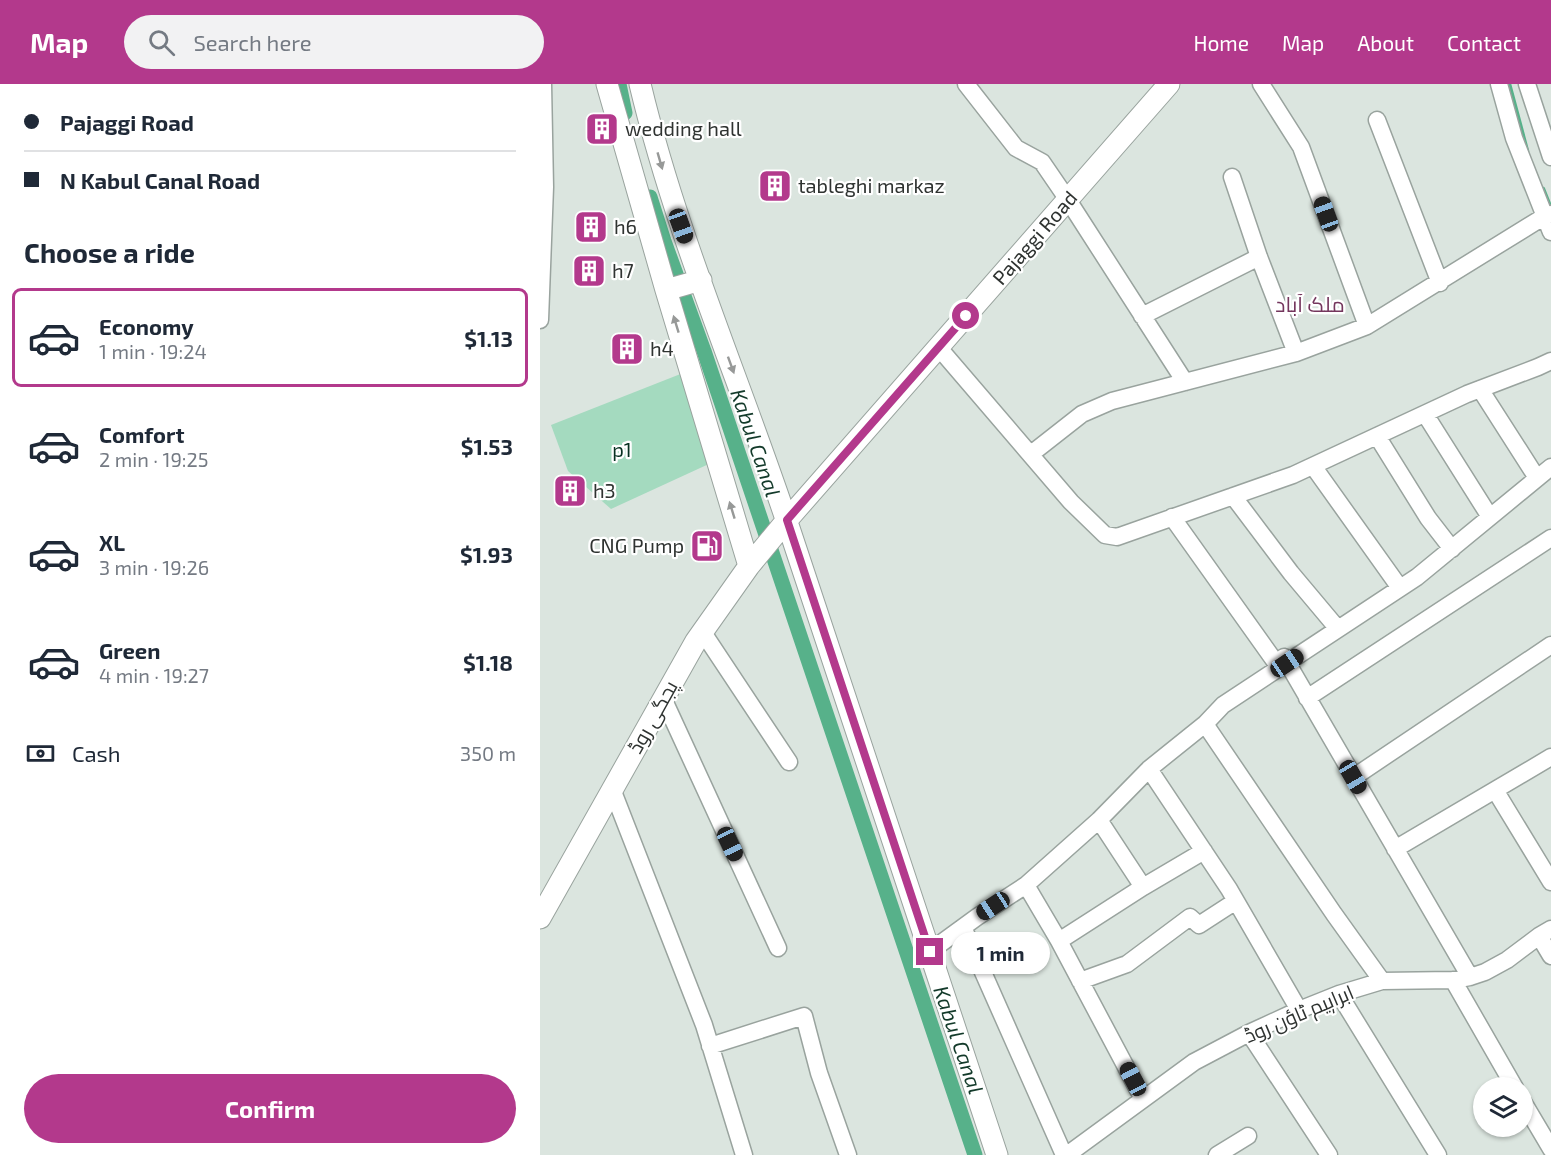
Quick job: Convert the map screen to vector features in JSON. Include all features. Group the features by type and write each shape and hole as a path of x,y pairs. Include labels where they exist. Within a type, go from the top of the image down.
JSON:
{"main road":[{"path":"607,84 626,154 787,525 997,1155"},
{"path":"640,84 648,121 668,189 684,285 754,560"},
{"name":"Pajaggi Road","path":"787,525 1169,84"},
{"name":"پجگی روڈ","path":"540,918 702,631 754,560 787,525"}],"street":[{"path":"540,321 545,187 543,84"},
{"path":"966,84 1016,148 1042,162 1185,382"},
{"path":"1260,84 1301,147 1367,327"},
{"path":"1031,454 1082,414 1112,401 1296,353 1367,327 1549,219 1514,138 1499,84"},
{"path":"1527,84 1551,157"},
{"path":"1377,120 1440,283"},
{"path":"1232,177 1296,353"},
{"path":"1142,316 1259,256"},
{"path":"939,348 1071,502 1106,535 1118,537 1293,475 1480,389 1539,368 1551,361"},
{"path":"1480,389 1537,478"},
{"path":"1425,414 1490,517"},
{"path":"1377,436 1428,518 1452,549"},
{"path":"1313,466 1400,588"},
{"path":"930,952 1026,885 1099,820 1149,770 1205,724 1223,705 1418,577 1551,467"},
{"path":"1233,496 1338,629"},
{"path":"1172,518 1276,663 1284,657 1470,977"},
{"path":"1308,698 1551,538"},
{"path":"702,631 789,762"},
{"path":"1353,777 1551,645"},
{"path":"663,698 778,948"},
{"path":"1205,724 1382,981"},
{"path":"1395,849 1551,757"},
{"path":"1149,770 1236,901 1299,1010"},
{"path":"612,789 704,1025 744,1155"},
{"path":"1495,790 1551,882"},
{"path":"1099,820 1143,887"},
{"path":"1059,941 1204,851"},
{"path":"1026,885 1059,941 1143,1099"},
{"path":"1080,981 1127,964 1190,917 1199,925 1236,901"},
{"path":"963,927 1065,1155"},
{"path":"1545,932 1551,956"},
{"name":"ابراہیم ٹاؤن روڈ","path":"1065,1155 1194,1062 1249,1033 1339,994 1382,981 1453,980 1485,972 1507,960 1545,932"},
{"path":"1453,980 1509,1077"},
{"path":"1339,994 1438,1155"},
{"path":"710,1046 804,1016 819,1073 848,1155"},
{"path":"1249,1033 1329,1155"},
{"path":"1533,1119 1551,1149"},
{"path":"1217,1155 1248,1136"}],"green space":[{"name":"p1","path":"683,373 711,463 611,509 568,471 551,425"}],"waterway":[{"name":"Kabul Canal","path":"619,84 625,113"},
{"path":"1509,84 1527,151"},
{"path":"1543,189 1551,209"},
{"name":"Kabul Canal","path":"650,197 975,1155"}],"place":[{"name":"wedding hall","path":"602,129"},
{"name":"tableghi markaz","path":"775,186"},
{"name":"h6","path":"591,227"},
{"name":"h7","path":"589,271"},
{"name":"h4","path":"627,349"},
{"name":"h3","path":"570,491"},
{"name":"CNG Pump","path":"707,546"}],"district":[{"name":"ملک آباد","path":"1310,305"}],"route":[{"path":"930,952 787,520 966,316"}]}
